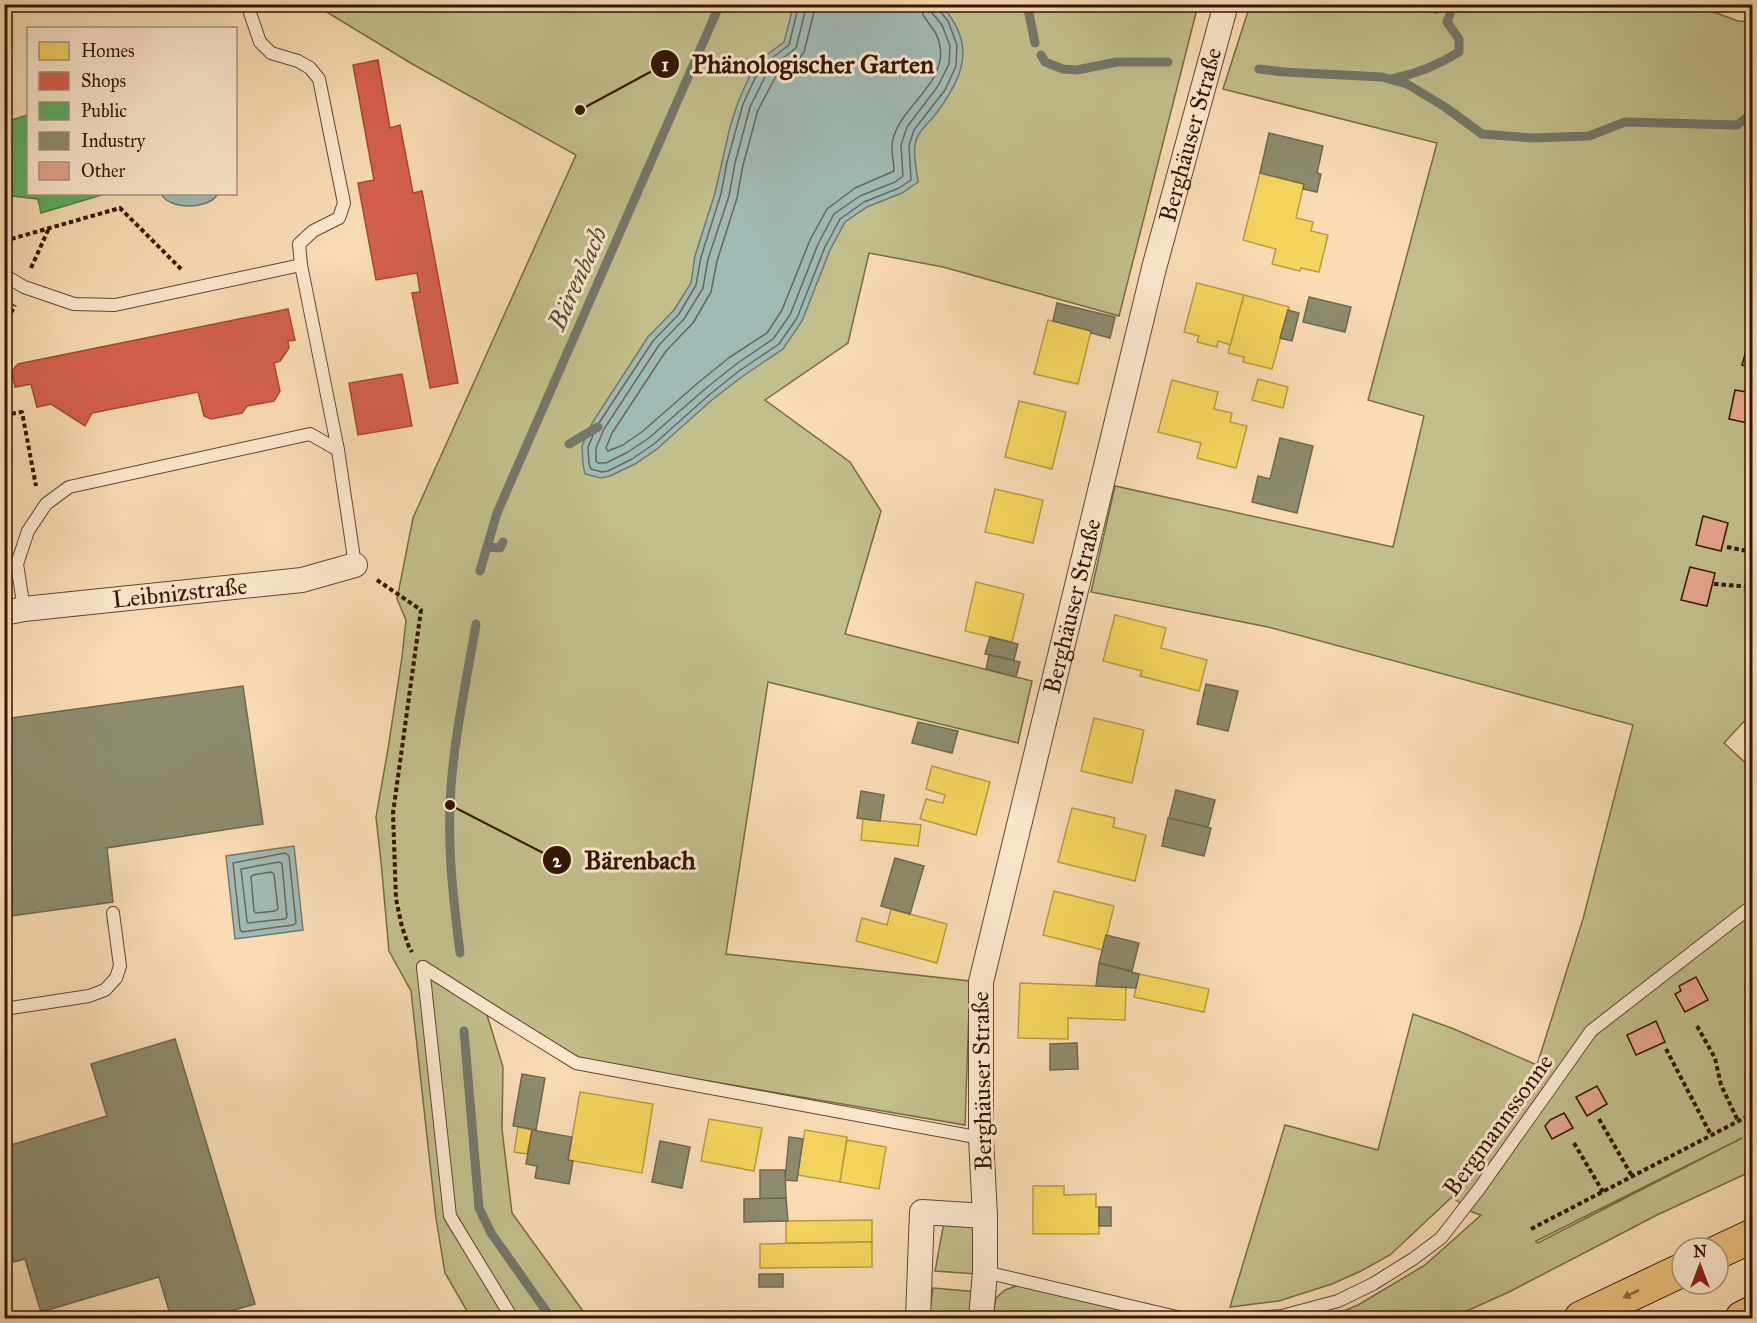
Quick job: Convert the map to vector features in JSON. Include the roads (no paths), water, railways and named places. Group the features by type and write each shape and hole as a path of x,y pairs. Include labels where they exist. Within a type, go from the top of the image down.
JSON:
{"highway":[{"path":"1730,1246 1752,1236"},
{"path":"1581,1318 1670,1276"},
{"path":"1742,1318 1752,1313"}],"street":[{"name":"Berghäuser Straße","path":"981,1318 986,1272 981,1138 981,982 1154,268 1226,4"},
{"name":"Leibnizstraße","path":"14,611 302,580 355,565"},
{"path":"918,1318 922,1212 985,1216"}],"lane":[{"path":"247,4 260,42 271,52 298,61 310,68 319,79 345,203 339,218 313,231 299,243 301,265 339,450 355,565"},
{"path":"4,275 24,286 74,304 115,305 301,265"},
{"path":"14,611 17,564 28,531 46,504 69,487 310,434 339,450"},
{"name":"Bergmannssonne","path":"1251,1318 1282,1316 1338,1301 1374,1284 1441,1238 1479,1189 1592,1030 1752,906"},
{"path":"4,1009 89,996 105,990 116,978 120,966 113,912"},
{"path":"512,1318 450,1216 423,967 576,1063 981,1138"},
{"path":"986,1272 1180,1318"}],"water":[{"path":"794,4 941,5 952,19 963,47 962,60 953,87 916,141 914,154 918,182 902,193 867,207 845,222 830,250 802,321 783,349 713,399 657,449 635,464 601,478 585,474 582,446 592,423 648,337 674,310 691,283 695,256 715,193 738,102 751,73 760,60 784,42"},
{"path":"162,195 217,195 206,203 189,206 172,203"},
{"path":"294,846 303,930 235,939 226,856"}],"waterway":[{"name":"Bärenbach","path":"480,571 497,513 720,4"},
{"path":"1027,4 1035,43"},
{"path":"1391,79 1426,69 1459,52 1459,39 1447,22 1454,4"},
{"path":"1041,55 1045,62 1063,69 1077,70 1117,62 1168,62"},
{"path":"1259,69 1382,77 1407,84 1445,107 1482,134 1532,138 1589,136 1625,122 1737,125 1752,114"},
{"path":"569,444 598,427"},
{"path":"487,547 500,548 503,542"},
{"name":"Bärenbach","path":"460,953 451,862 451,783 456,738 476,624"},
{"name":"Bärenbach","path":"464,1031 479,1208 491,1233 551,1318"}],"place":[{"name":"Phänologischer Garten","path":"580,110"},
{"name":"Bärenbach","path":"450,805"}]}
